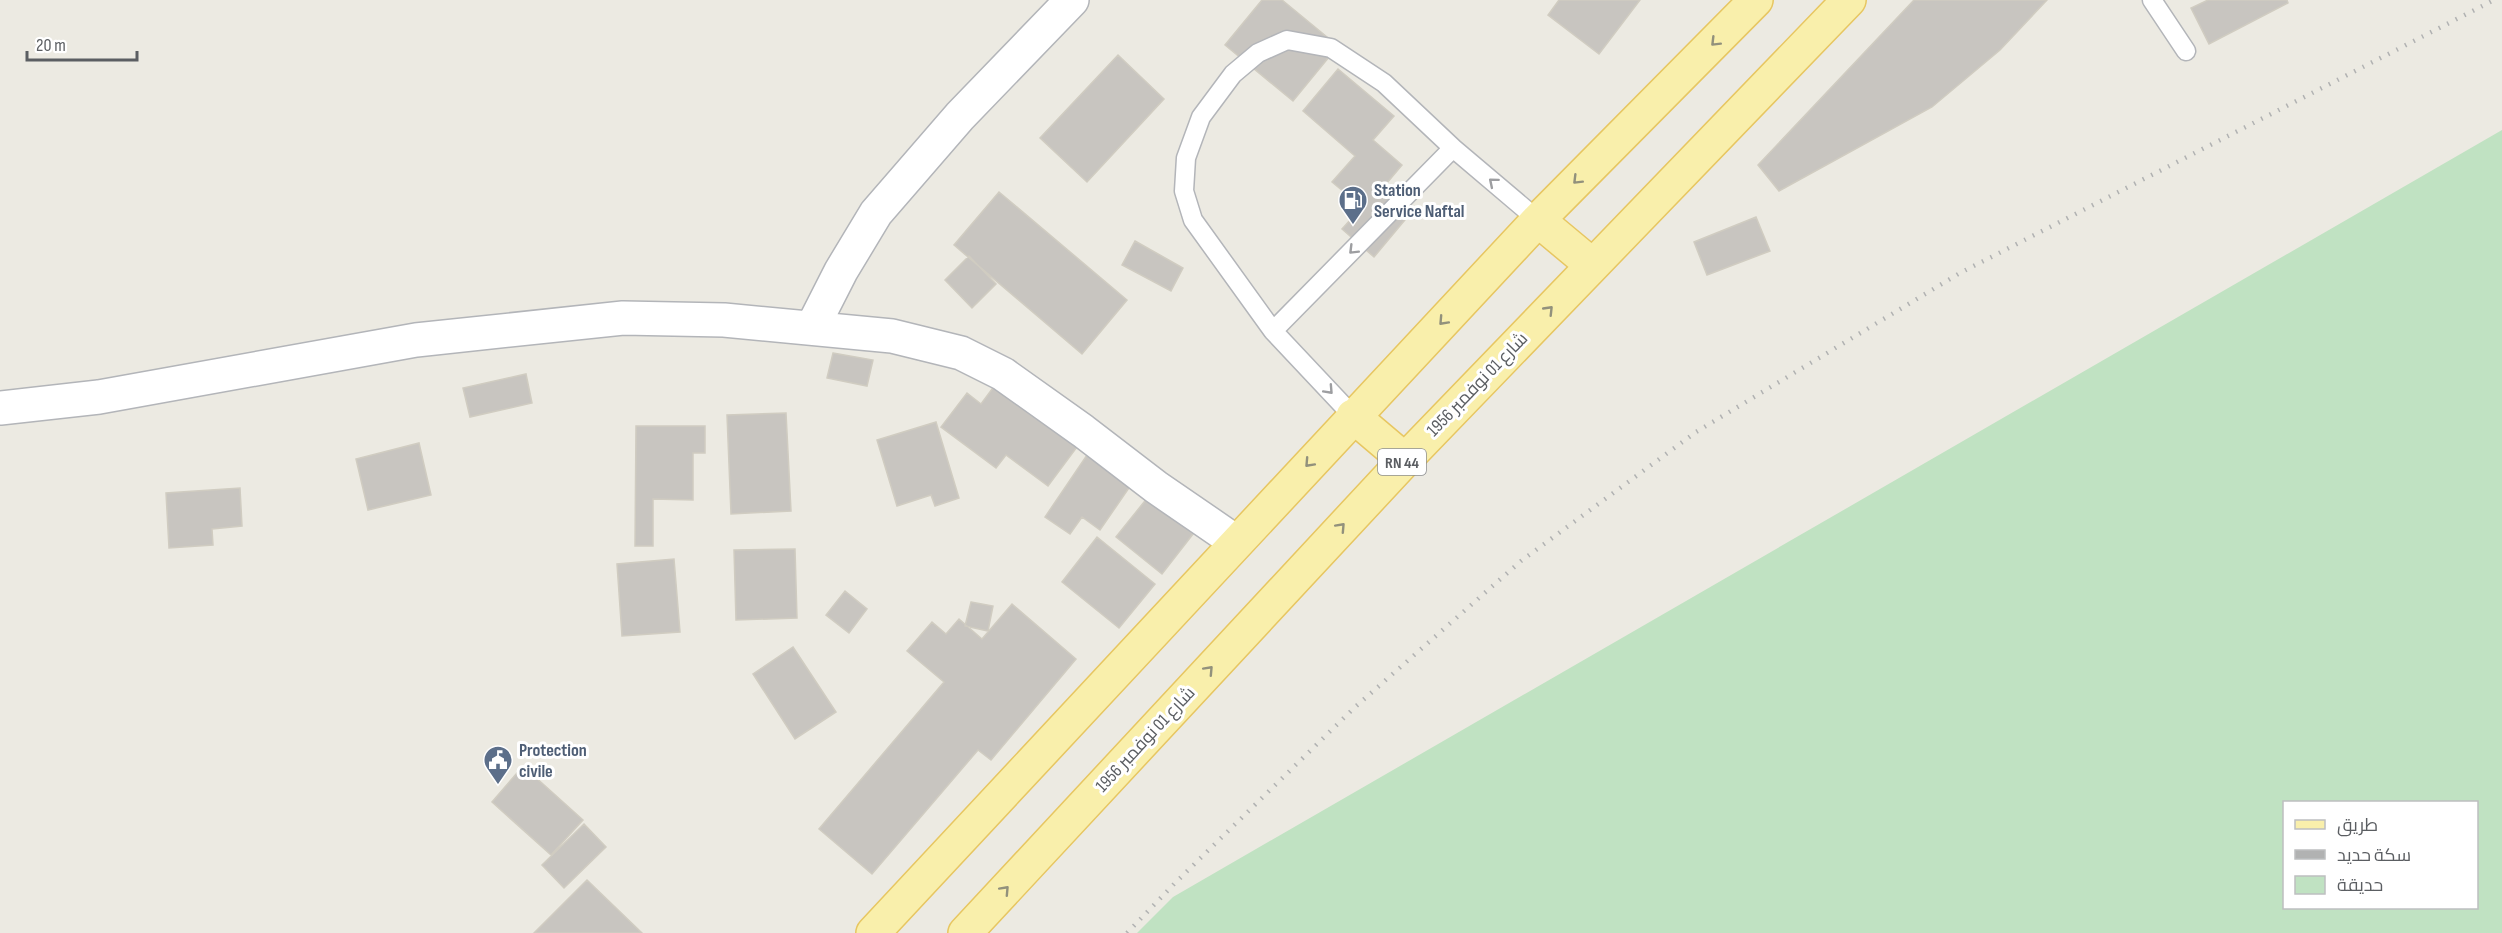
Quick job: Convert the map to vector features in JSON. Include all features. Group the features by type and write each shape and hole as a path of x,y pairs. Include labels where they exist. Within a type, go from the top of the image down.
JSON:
{"main road":[{"path":"873,933 1538,220 1756,0"},
{"name":"شارع 01 نوفمبر 1956","path":"965,933 1404,460 1849,0"},
{"path":"1538,220 1592,265"},
{"path":"1353,416 1404,460"}],"street":[{"path":"812,328 846,262 876,213 960,116 1072,0"},
{"path":"0,408 99,397 416,340 623,318 724,321 892,336 961,352 1003,374 1156,487 1236,542"}],"lane":[{"path":"2152,0 2186,51"},
{"path":"1353,416 1273,331 1192,220 1184,191 1185,158 1201,117 1233,74 1258,53 1287,40 1331,48 1384,83 1454,148 1538,220"},
{"path":"1273,331 1454,148"}],"green space":[{"path":"2502,130 2502,933 1137,933 1173,897"}],"building":[{"path":"1262,0 1282,0 1338,46 1293,101 1225,45"},
{"path":"1559,0 1640,0 1599,54 1548,15"},
{"path":"1914,0 2047,0 2000,50 1932,107 1779,191 1758,165"},
{"path":"2208,0 2287,0 2288,3 2209,44 2191,8"},
{"path":"1118,55 1164,99 1087,182 1040,138"},
{"path":"1338,69 1394,116 1373,140 1402,165 1381,190 1409,215 1374,257 1342,229 1362,207 1332,182 1355,156 1303,111"},
{"path":"999,192 1127,300 1082,354 954,245"},
{"path":"1756,217 1770,251 1707,275 1694,242"},
{"path":"1135,241 1183,268 1171,291 1122,265"},
{"path":"969,256 996,284 972,308 945,280"},
{"path":"833,353 873,360 867,386 827,378"},
{"path":"526,374 532,403 470,417 463,388"},
{"path":"998,381 1080,443 1048,486 1006,455 996,468 941,427 967,393 981,404"},
{"path":"786,413 791,511 731,514 727,415"},
{"path":"936,422 959,498 935,506 931,495 897,506 877,440"},
{"path":"636,426 705,426 705,453 693,453 693,500 653,499 653,546 635,546"},
{"path":"419,443 431,495 368,510 356,459"},
{"path":"1087,455 1131,485 1100,530 1082,517 1070,534 1045,517"},
{"path":"240,488 242,526 212,529 213,545 169,548 166,493"},
{"path":"1148,497 1193,534 1162,574 1116,537"},
{"path":"1097,537 1155,584 1119,628 1062,582"},
{"path":"795,549 797,618 736,620 734,550"},
{"path":"674,559 680,632 622,636 617,564"},
{"path":"845,591 867,609 849,633 826,615"},
{"path":"971,602 993,606 988,631 965,626"},
{"path":"1012,604 1076,659 991,760 978,750 872,874 819,829 944,682 907,651 932,622 946,634 959,619 982,639"},
{"path":"793,647 836,712 795,739 753,674"},
{"path":"523,766 583,820 551,855 492,802"},
{"path":"584,824 606,847 564,888 542,865"},
{"path":"587,880 642,933 534,933"}],"railway":[{"path":"1127,933 1354,708 1521,561 1696,432 1960,273 2494,0"}],"place":[{"name":"Station Service Naftal","path":"1353,226"},
{"name":"Protection civile","path":"498,786"}]}
